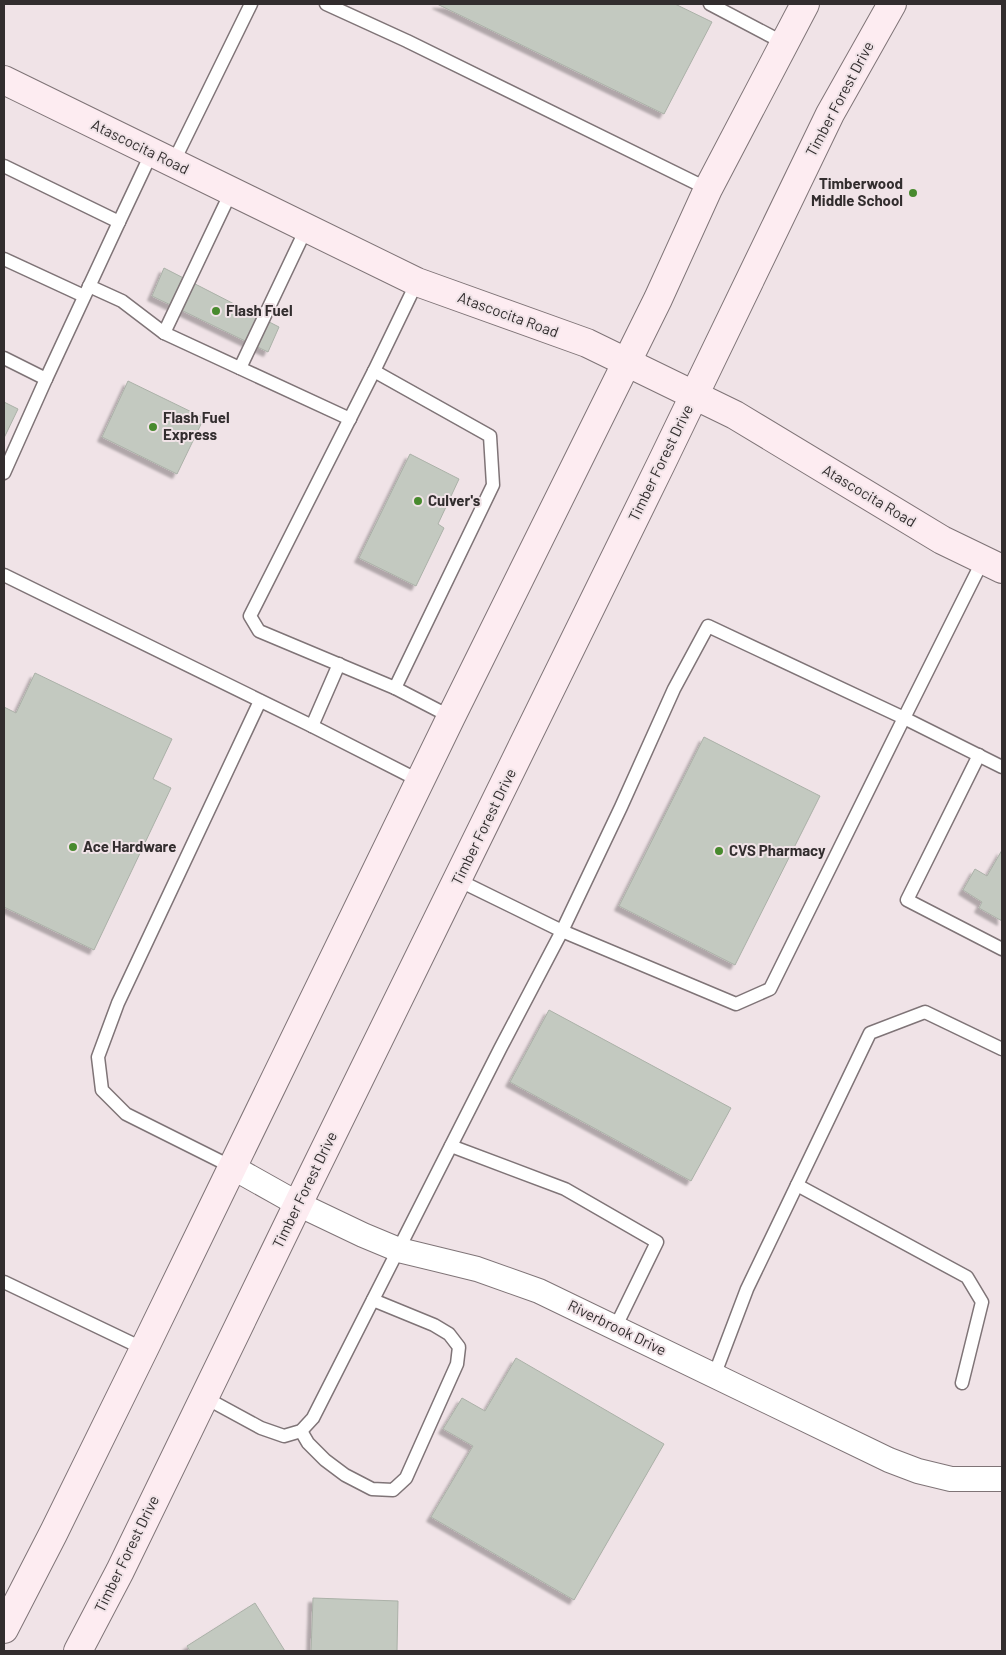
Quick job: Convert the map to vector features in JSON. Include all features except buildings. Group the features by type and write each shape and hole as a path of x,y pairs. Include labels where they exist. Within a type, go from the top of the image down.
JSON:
{"main road":[{"path":"4,1629 144,1349 420,781 658,299 708,189 805,4"},
{"name":"Timber Forest Drive","path":"78,1651 120,1571 830,114 892,4"},
{"name":"Atascocita Road","path":"4,80 417,282 587,343 735,414 942,540 993,564"}],"street":[{"name":"Riverbrook Drive","path":"232,1167 298,1204 363,1236 399,1250 477,1269 539,1291 889,1460 918,1471 951,1479 1002,1478"}],"lane":[{"path":"4,473 119,222 163,158 251,4"},
{"path":"326,4 406,41 708,189"},
{"path":"710,4 784,43"},
{"path":"4,166 119,222"},
{"path":"164,333 231,192"},
{"path":"240,368 306,229"},
{"path":"4,260 86,291 122,301 164,333 350,419"},
{"path":"417,282 250,616 259,631 395,688 451,718"},
{"path":"4,358 46,379"},
{"path":"374,371 490,436 493,485 395,688"},
{"path":"458,880 562,931 736,1004 770,989 904,718 993,564"},
{"path":"4,575 420,781"},
{"path":"204,1397 284,1436 301,1431 313,1418 562,931 674,689 708,626 904,718 1002,767"},
{"path":"312,726 339,664"},
{"path":"232,1167 126,1114 102,1090 98,1057 118,1003 260,701"},
{"path":"979,755 907,900 1002,950"},
{"path":"714,1376 747,1289 870,1033 924,1012 1002,1049"},
{"path":"451,1146 565,1189 657,1242 615,1328"},
{"path":"797,1185 967,1277 982,1302 962,1382"},
{"path":"4,1282 144,1349"},
{"path":"301,1431 308,1443 325,1460 345,1475 372,1489 393,1490 406,1478 457,1364 459,1347 449,1334 434,1325 373,1300"}],"place":[{"name":"Timberwood Middle School","path":"913,193"},
{"name":"Flash Fuel","path":"216,311"},
{"name":"Flash Fuel Express","path":"153,427"},
{"name":"Culver's","path":"418,501"},
{"name":"Ace Hardware","path":"73,847"},
{"name":"CVS Pharmacy","path":"719,851"}]}
